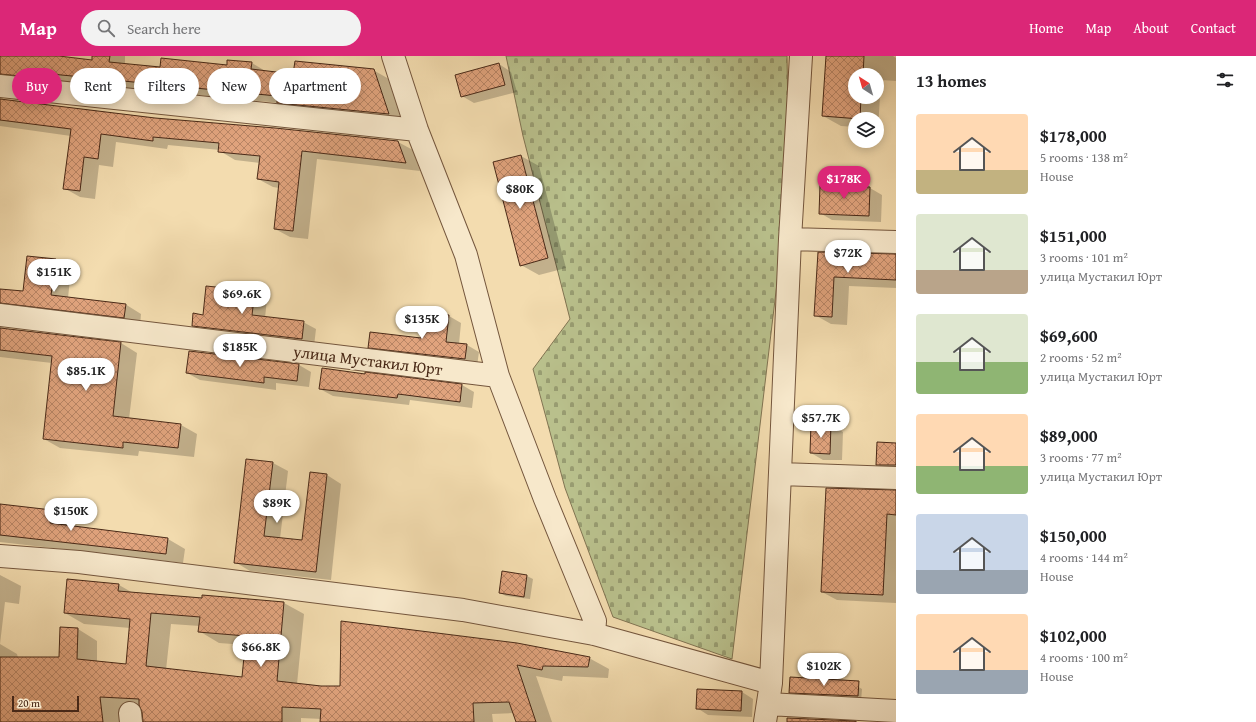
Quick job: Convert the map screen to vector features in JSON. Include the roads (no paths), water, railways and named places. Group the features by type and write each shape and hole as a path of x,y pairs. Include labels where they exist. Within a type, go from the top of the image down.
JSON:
{"street":[{"path":"393,56 417,130 466,255 498,376 545,499 595,621 594,634"},
{"path":"768,703 790,239 801,56"},
{"path":"0,86 417,130"},
{"path":"790,239 896,242"},
{"name":"улица Мустакил Юрт","path":"0,315 498,376"},
{"path":"780,474 896,478"},
{"path":"0,556 79,562 463,610 594,634 768,703 896,711"}]}
